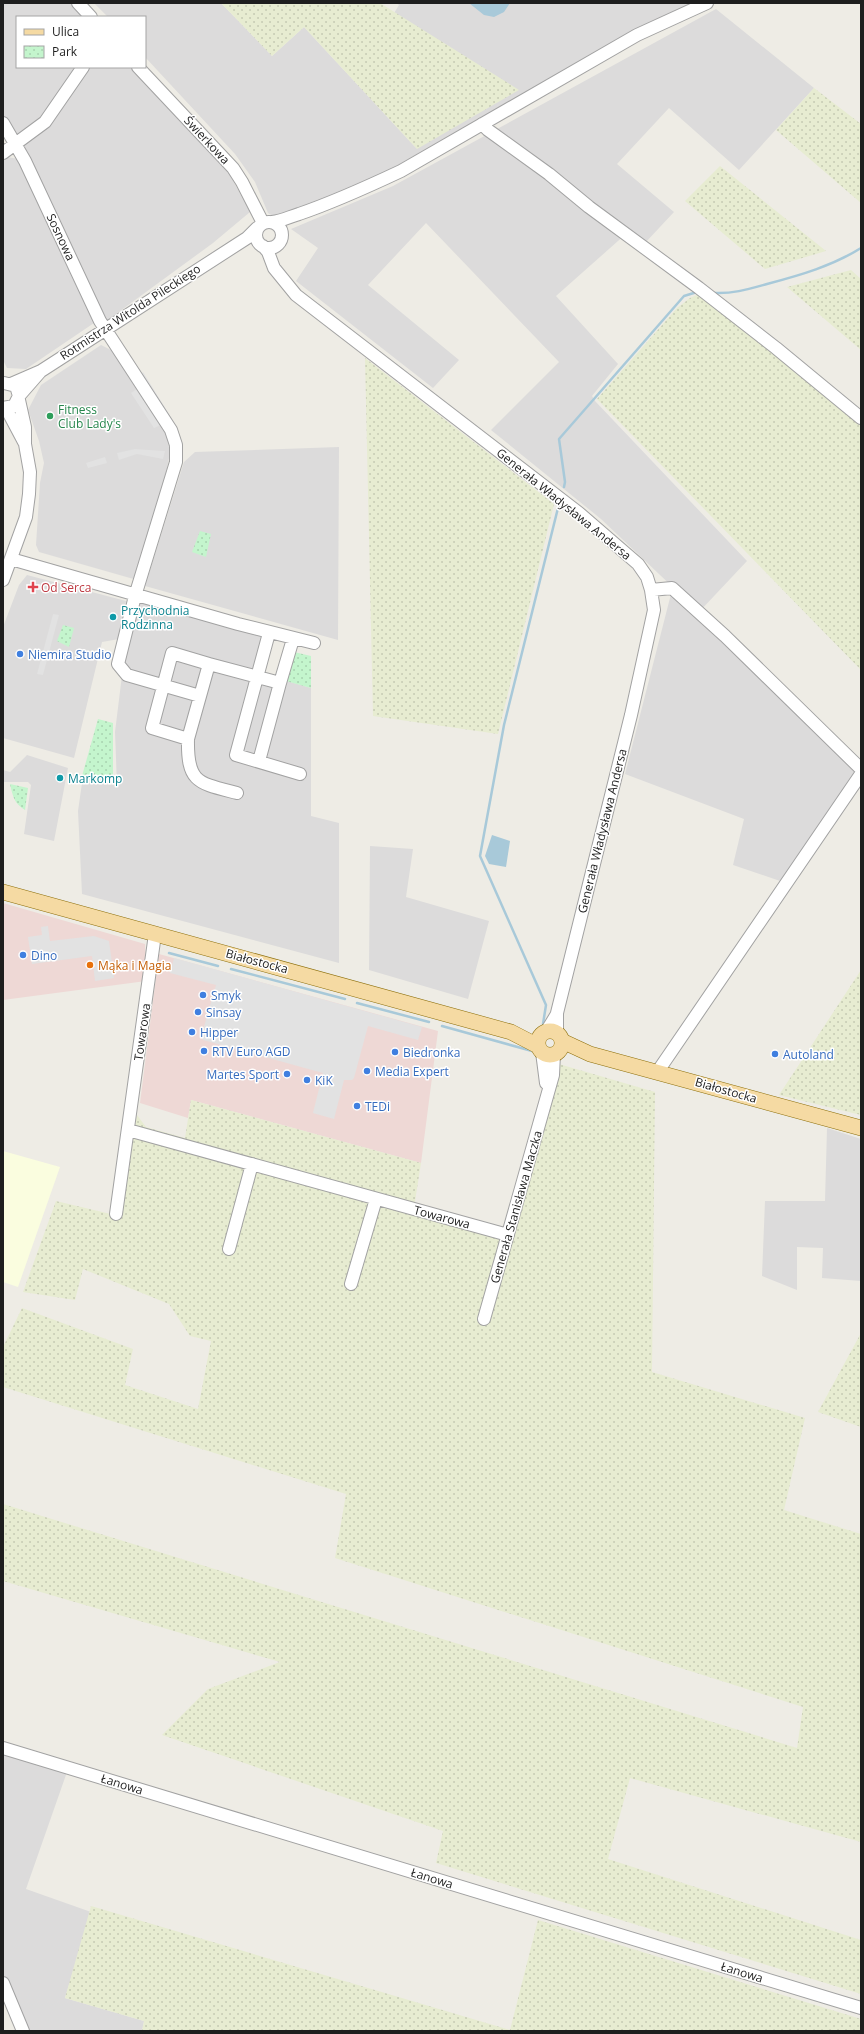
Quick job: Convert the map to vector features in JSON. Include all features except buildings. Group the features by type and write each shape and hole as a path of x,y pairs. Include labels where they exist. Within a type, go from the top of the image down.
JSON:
{"main road":[{"name":"Białostocka","path":"3,892 861,1128"}],"street":[{"path":"78,3 90,16"},
{"name":"Rotmistrza Witolda Pileckiego","path":"6,382 41,371 220,253 247,238 264,224 314,209 361,190 401,171 637,35 707,3"},
{"path":"3,153 45,122 82,68"},
{"name":"Świerkowa","path":"139,68 233,168 264,224"},
{"name":"Sosnowa","path":"3,122 17,144 104,329 170,430 176,445 176,462 135,596 118,664 127,675 164,686"},
{"path":"482,124 776,348 861,418"},
{"name":"Rotmistrza Witolda Pileckiego","path":"280,239 314,209"},
{"path":"279,274 280,239 279,227 264,224 256,236 262,245 272,247 280,239"},
{"name":"Rotmistrza Witolda Pileckiego","path":"220,253 262,245"},
{"name":"Generała Władysława Andersa","path":"262,245 268,252 274,268 296,295 579,513 638,564 647,577 651,590 654,610 629,722 550,1043"},
{"name":"Rotmistrza Witolda Pileckiego","path":"5,408 14,406 41,371"},
{"path":"3,580 12,559 26,517 30,472 24,444 25,427 18,391 6,382"},
{"path":"5,408 24,444"},
{"path":"12,559 135,596 269,633 314,643"},
{"path":"651,590 672,588 725,636 861,769"},
{"path":"269,633 236,754 300,774"},
{"path":"259,761 292,639"},
{"path":"188,739 152,728 172,653 280,683"},
{"path":"209,664 188,739 187,760 194,777 206,785 237,793"},
{"path":"164,686 200,696"},
{"path":"658,1071 861,774"},
{"name":"Towarowa","path":"116,1214 155,934"},
{"name":"Generała Stanisława Maczka","path":"484,1319 553,1075 550,1043"},
{"name":"Towarowa","path":"128,1130 508,1235"},
{"path":"229,1249 252,1164"},
{"path":"351,1284 376,1199"},
{"name":"Łanowa","path":"3,1748 861,2008"},
{"path":"3,1983 23,2031"}],"shaded area":[{"path":"3,3 71,3 83,16 16,16 16,68 132,68 229,173 250,212 213,243 105,322 25,151 3,115"},
{"path":"94,3 221,3 272,56 304,27 417,149 358,72 399,5 396,3 692,3 623,36 384,173 276,218 268,213 255,182 235,154 146,58 146,16 107,16"},
{"path":"221,3 380,3 519,90 417,149 304,27 272,56"},
{"path":"716,9 814,88 739,170 669,108 617,164 674,212 645,243 627,233 556,296 618,364 592,396 595,401 747,561 699,612 601,519 491,430 559,362 426,223 368,285 459,360 433,388 296,281 318,248 291,229 393,186"},
{"path":"814,88 861,124 861,203 776,130"},
{"path":"7,157 19,159 94,323 26,369 7,368 3,360 3,160"},
{"path":"720,166 826,251 765,269 685,201"},
{"path":"851,270 861,279 861,350 787,287"},
{"path":"699,294 839,404 861,426 861,670 597,399 677,308 690,298"},
{"path":"101,345 115,352 167,434 170,453 163,489 137,580 39,552 36,545 40,483 44,463 39,441 28,410 41,385"},
{"path":"365,358 554,504 498,734 373,716"},
{"path":"143,372 172,419 170,426 139,377"},
{"path":"137,389 161,425 154,428 131,393"},
{"path":"339,447 338,640 145,586 184,462 195,452"},
{"path":"135,449 165,451 163,459 137,454 119,460 117,453"},
{"path":"105,457 107,463 88,468 86,463"},
{"path":"27,575 126,601 119,639 102,642 74,758 3,738 3,627 19,585"},
{"path":"671,594 859,770 783,882 733,865 744,819 625,774"},
{"path":"139,602 264,636 256,672 311,688 311,816 339,823 339,963 82,894 78,811 82,783 117,785 115,732 124,659"},
{"path":"53,614 59,615 43,675 37,674"},
{"path":"27,755 68,768 54,841 24,834 31,785 28,782 3,782 3,770 10,772"},
{"path":"370,846 413,849 406,897 489,921 468,999 369,970"},
{"path":"3,903 145,944 146,981 3,1000"},
{"path":"48,926 50,941 94,936 109,941 114,978 95,981 92,956 32,964 28,937 42,935 41,927"},
{"path":"159,954 438,1031 421,1163 191,1100 188,1118 140,1103"},
{"path":"174,958 422,1027 418,1040 368,1026 354,1078 352,1080 344,1080 334,1119 313,1113 323,1073 203,1040 201,1037 216,985 170,973"},
{"path":"861,970 861,1115 779,1095"},
{"path":"552,1062 655,1092 652,1372 805,1418 784,1510 861,1534 861,1842 630,1778 608,1859 861,1940 861,1994 436,1863 443,1831 162,1735 208,1689 280,1662 3,1581 3,1504 797,1748 803,1707 335,1558 346,1494 3,1387 3,1347 22,1308 133,1349 125,1385 198,1409 211,1341 190,1336 169,1304 83,1269 75,1300 23,1292 56,1201 119,1216 137,1115 146,1127 185,1138 191,1100 421,1163 413,1214 507,1240"},
{"path":"827,1128 861,1139 861,1281 822,1278 823,1248 797,1247 797,1290 762,1276 765,1201 825,1201"},
{"path":"3,1151 60,1167 18,1287 3,1282"},
{"path":"861,1333 861,1427 818,1412"},
{"path":"3,1753 67,1772 26,1889 91,1912 65,1998 144,2021 142,2031 27,2031 3,1974"},
{"path":"91,1906 510,2030 538,1920 861,2019 861,2031 142,2031 144,2021 65,1998"}],"green space":[{"path":"200,531 211,534 206,557 192,552"},
{"path":"63,625 74,628 69,647 57,641"},
{"path":"294,652 311,656 311,688 286,681"},
{"path":"98,719 113,723 113,777 82,776"},
{"path":"10,784 28,788 25,810 18,805 14,799"}],"water":[{"path":"469,3 510,3 504,12 494,17 484,15"},
{"path":"492,835 510,841 506,867 489,864 485,856"}],"waterway":[{"path":"714,293 741,291 792,277 839,260 861,248"},
{"path":"564,487 565,482 559,439 684,296 697,292"},
{"path":"543,1024 546,1005 480,856 504,725 558,508"},
{"path":"169,953 218,966"},
{"path":"231,969 345,999"},
{"path":"357,1003 429,1022"},
{"path":"442,1026 532,1051"}],"place":[{"name":"Fitness Club Lady's","path":"50,416"},
{"name":"Od Serca","path":"33,587"},
{"name":"Przychodnia Rodzinna","path":"113,617"},
{"name":"Niemira Studio","path":"20,654"},
{"name":"Markomp","path":"60,778"},
{"name":"Dino","path":"23,955"},
{"name":"Mąka i Magia","path":"90,965"},
{"name":"Smyk","path":"203,995"},
{"name":"Sinsay","path":"198,1012"},
{"name":"Hipper","path":"192,1032"},
{"name":"RTV Euro AGD","path":"204,1051"},
{"name":"Biedronka","path":"395,1052"},
{"name":"Autoland","path":"775,1054"},
{"name":"Media Expert","path":"367,1071"},
{"name":"Martes Sport","path":"287,1074"},
{"name":"KiK","path":"307,1080"},
{"name":"TEDi","path":"357,1106"}]}
